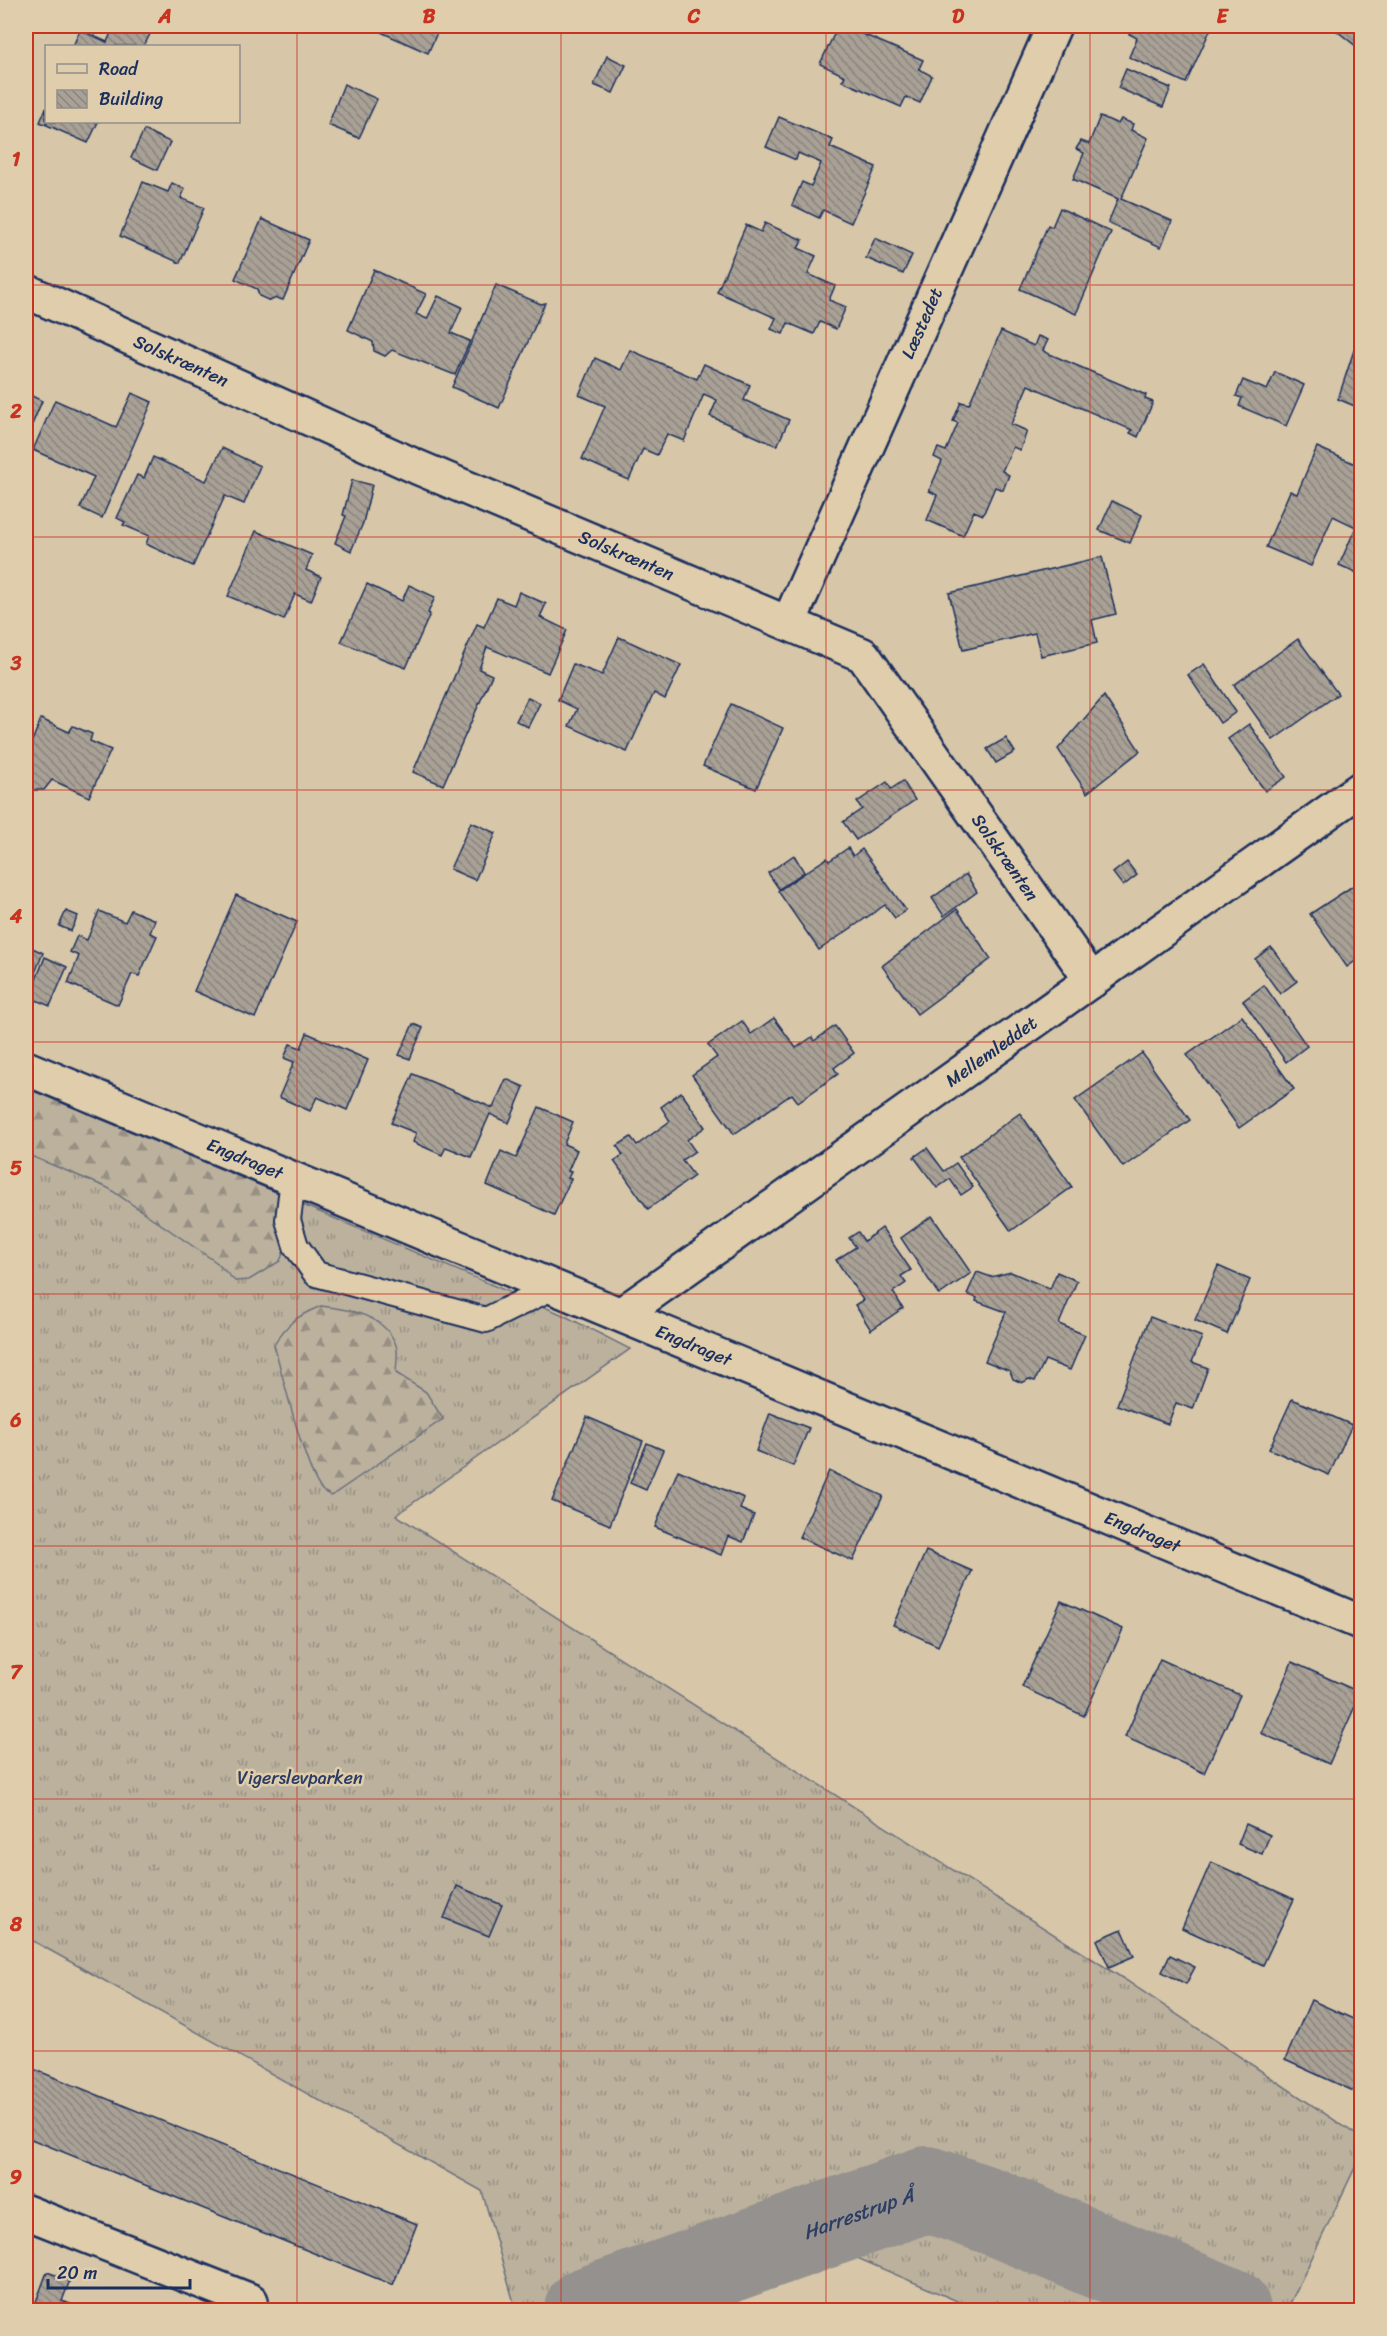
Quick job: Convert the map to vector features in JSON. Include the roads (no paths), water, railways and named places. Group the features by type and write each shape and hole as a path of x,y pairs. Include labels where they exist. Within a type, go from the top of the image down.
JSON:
{"street":[{"name":"Læstedet","path":"789,622 1054,26"},
{"name":"Solskrænten","path":"26,291 417,467 863,655 1092,981"},
{"name":"Mellemleddet","path":"622,1314 1362,788"},
{"name":"Engdraget","path":"26,1068 1362,1623"},
{"path":"26,2212 251,2301"}],"lane":[{"path":"293,1179 288,1220 296,1246 316,1274 486,1320 551,1288"}],"waterway":[{"name":"Harrestrup Å","path":"587,2310 927,2189 991,2211 1228,2310"}],"park label":[{"name":"Vigerslevparken","path":"300,1778"}]}
